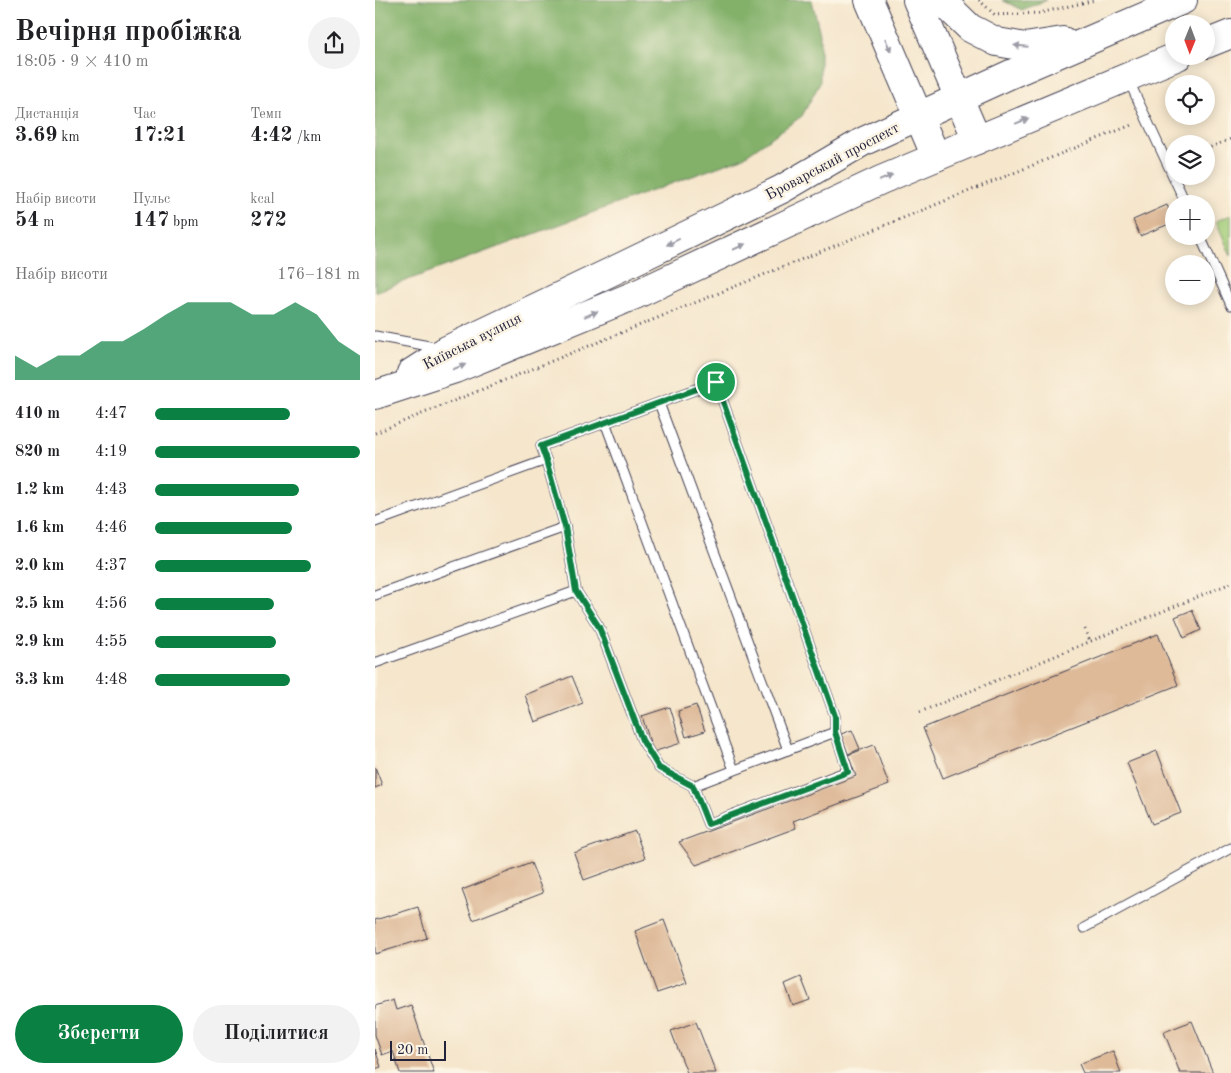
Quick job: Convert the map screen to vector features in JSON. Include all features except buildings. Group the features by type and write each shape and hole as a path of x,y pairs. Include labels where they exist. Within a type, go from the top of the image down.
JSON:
{"main road":[{"path":"869,0 935,157 1165,61"},
{"path":"917,0 977,140"},
{"path":"941,0 970,28 997,42 1025,47 1060,42 1152,13"},
{"name":"Броварський проспект","path":"539,306 782,189 864,141 1183,0"},
{"path":"1215,40 1231,34"},
{"name":"Київська вулиця","path":"377,394 455,369 635,296 881,180 935,157"},
{"name":"Київська вулиця","path":"377,394 447,350 539,306"}],"lane":[{"path":"1127,77 1182,195"},
{"path":"1205,245 1231,305"},
{"path":"375,336 447,350"},
{"path":"716,382 835,716 835,732 848,772 708,824 693,786 659,768 642,740 599,627 576,591 565,527 541,446 659,402 716,382"},
{"path":"659,402 788,750"},
{"path":"605,422 734,770"},
{"path":"375,522 546,460"},
{"path":"375,595 565,527"},
{"path":"375,663 576,591"},
{"path":"693,786 835,732"},
{"path":"1084,928 1231,848"}],"path":[{"path":"979,0 995,15 1040,13 1095,0"},
{"path":"375,433 1146,119"},
{"path":"1215,145 1231,139"},
{"path":"920,712 1231,583"},
{"path":"1085,629 1089,641"}],"green space":[{"path":"375,0 812,0 820,34 820,83 802,116 742,158 375,292"},
{"path":"1002,0 1047,0 1022,10"},
{"path":"1231,215 1231,256 1216,221"}],"route":[{"path":"716,382 835,716 835,732 848,772 708,824 693,786 659,768 642,740 599,627 576,591 565,527 541,446 716,382"}]}
